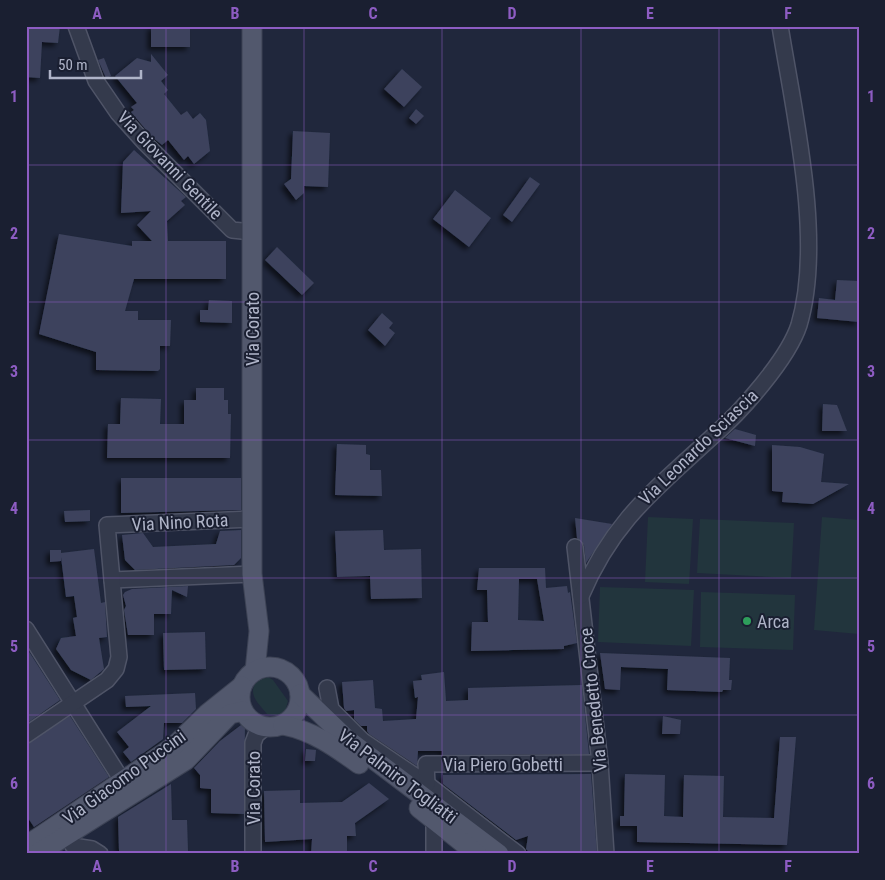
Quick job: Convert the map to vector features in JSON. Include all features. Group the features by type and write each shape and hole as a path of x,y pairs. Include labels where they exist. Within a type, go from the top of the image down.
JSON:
{"main road":[{"name":"Via Corato","path":"252,26 252,574 259,631 255,671"},
{"name":"Via Corato","path":"243,711 251,720 274,726 297,712 300,694 298,684 284,670 259,631"},
{"path":"243,711 240,694 242,686 255,671 264,668 284,670"},
{"name":"Via Giacomo Puccini","path":"31,843 173,747 207,714 242,686"},
{"name":"Via Palmiro Togliatti","path":"300,694 348,740 499,854"},
{"name":"Via Giacomo Puccini","path":"31,843 67,835 186,760 230,714 243,711"},
{"name":"Via Palmiro Togliatti","path":"274,726 305,729 326,740 478,854"}],"street":[{"name":"Via Giovanni Gentile","path":"76,26 96,81 118,113 145,143 232,230 252,232"},
{"name":"Via Leonardo Sciascia","path":"581,596 595,563 622,523 654,488 716,434 756,392 779,362 798,326 808,275 806,201 780,26"},
{"name":"Via Nino Rota","path":"112,580 107,526 252,519"},
{"name":"Via Benedetto Croce","path":"575,548 600,763 606,854"},
{"path":"26,734 74,704 107,680 116,669 119,656 112,580 252,574"},
{"path":"26,629 122,782"},
{"path":"327,688 331,709 363,741 427,784 518,854"},
{"name":"Via Corato","path":"253,854 253,743 256,735 274,726"},
{"name":"Via Piero Gobetti","path":"427,784 426,764 600,763"},
{"path":"434,820 434,854"},
{"path":"67,835 73,846 92,849 100,854"}],"shaded area":[{"path":"648,517 693,519 689,584 645,582"},
{"path":"822,517 859,520 859,634 814,630"},
{"path":"700,519 794,523 791,578 697,573"},
{"path":"600,587 694,590 691,646 598,642"},
{"name":"Arca","path":"701,592 795,595 793,650 700,647"},
{"path":"268,677 273,680 288,701 285,712 278,716 267,714 253,694 253,689 258,680"}],"building":[{"path":"29,26 60,26 58,43 42,42 40,78 26,77"},
{"path":"151,26 190,26 190,47 151,47"},
{"path":"151,54 168,75 161,81 168,90 164,94 181,115 187,111 193,119 200,113 206,120 210,151 194,164 188,156 184,160 168,140 162,145 152,137 131,112 134,110 131,107 137,103 115,76 137,58 151,62"},
{"path":"104,58 111,76 106,78 98,60"},
{"path":"402,69 422,87 404,107 384,89"},
{"path":"416,109 424,116 416,124 409,118"},
{"path":"293,131 330,133 328,187 304,186 304,193 296,200 284,184 291,179"},
{"path":"134,150 186,197 181,201 185,205 167,221 168,241 226,241 226,279 134,279 125,311 138,311 138,320 171,320 170,346 160,346 160,369 158,371 96,370 96,352 39,334 59,234 132,246 132,241 152,241 137,225 151,211 121,213 123,162"},
{"path":"530,177 540,184 512,222 503,215"},
{"path":"455,190 491,218 469,247 433,219"},
{"path":"277,247 314,283 302,295 265,260"},
{"path":"837,280 859,281 859,322 817,318 819,298 835,300"},
{"path":"209,300 232,301 232,323 200,322 200,310 208,310"},
{"path":"382,313 393,323 389,328 395,333 385,346 368,330"},
{"path":"196,388 224,388 224,400 228,400 228,414 231,414 230,458 107,458 108,424 120,424 121,398 161,399 160,424 184,424 184,400 196,400"},
{"path":"823,404 837,405 847,431 822,431"},
{"path":"735,429 756,435 755,446 725,438"},
{"path":"337,444 366,445 366,454 370,455 370,470 381,470 382,496 335,495"},
{"path":"772,445 800,447 824,454 821,482 849,484 813,504 782,502 783,492 772,491"},
{"path":"121,478 241,478 241,510 121,513"},
{"path":"90,510 90,521 65,522 64,511"},
{"path":"575,518 612,524 586,563 584,545 577,538"},
{"path":"241,530 241,558 234,565 135,570 125,560 122,535 143,533 153,547 216,544 220,531"},
{"path":"383,530 384,550 421,549 422,598 371,599 370,576 337,577 335,531"},
{"path":"94,549 101,603 105,602 107,637 99,638 104,669 91,680 71,670 56,649 61,638 76,636 73,618 77,617 74,596 66,597 61,557 61,561 50,562 50,550 61,550 61,553"},
{"path":"479,568 545,568 546,588 567,586 568,593 570,592 577,643 564,646 564,649 471,651 472,622 488,622 487,590 477,590","holes":["519,579 537,579 544,621 518,620"]},
{"path":"188,586 187,597 172,590 171,614 154,614 154,635 128,635 124,610 126,606 123,595 125,592 132,589"},
{"path":"205,632 206,669 164,670 163,633"},
{"path":"26,647 60,700 26,724"},
{"path":"600,653 730,658 729,680 732,680 731,690 723,690 722,692 667,690 668,669 621,667 620,690 605,689"},
{"path":"444,672 446,701 468,700 468,688 582,685 589,754 442,755 442,751 418,751 417,766 369,734 367,726 361,726 354,719 354,710 346,711 344,708 342,682 373,680 375,708 382,709 383,721 416,719 418,697 415,698 413,681 422,680 421,675"},
{"path":"195,693 196,709 182,723 164,723 163,739 131,762 123,752 129,747 117,732 151,706 126,707 125,696"},
{"path":"70,716 109,777 34,827 26,815 26,744"},
{"path":"663,716 681,720 680,734 662,734"},
{"path":"245,722 244,814 211,813 211,789 200,788 200,775 194,768 220,741"},
{"path":"780,737 796,737 787,845 637,842 637,826 620,826 620,816 624,816 625,774 665,775 664,816 683,817 684,775 724,776 723,817 774,818"},
{"path":"306,749 316,750 315,761 305,761"},
{"path":"591,774 597,854 531,854 526,849 528,836 516,840 443,784 443,775"},
{"path":"369,783 389,799 355,823 356,836 347,836 347,854 311,854 312,839 265,842 264,791 300,790 300,803 342,802"},
{"path":"171,784 172,820 187,820 188,851 119,851 118,817"}],"place":[{"name":"Arca","path":"747,621"}]}
